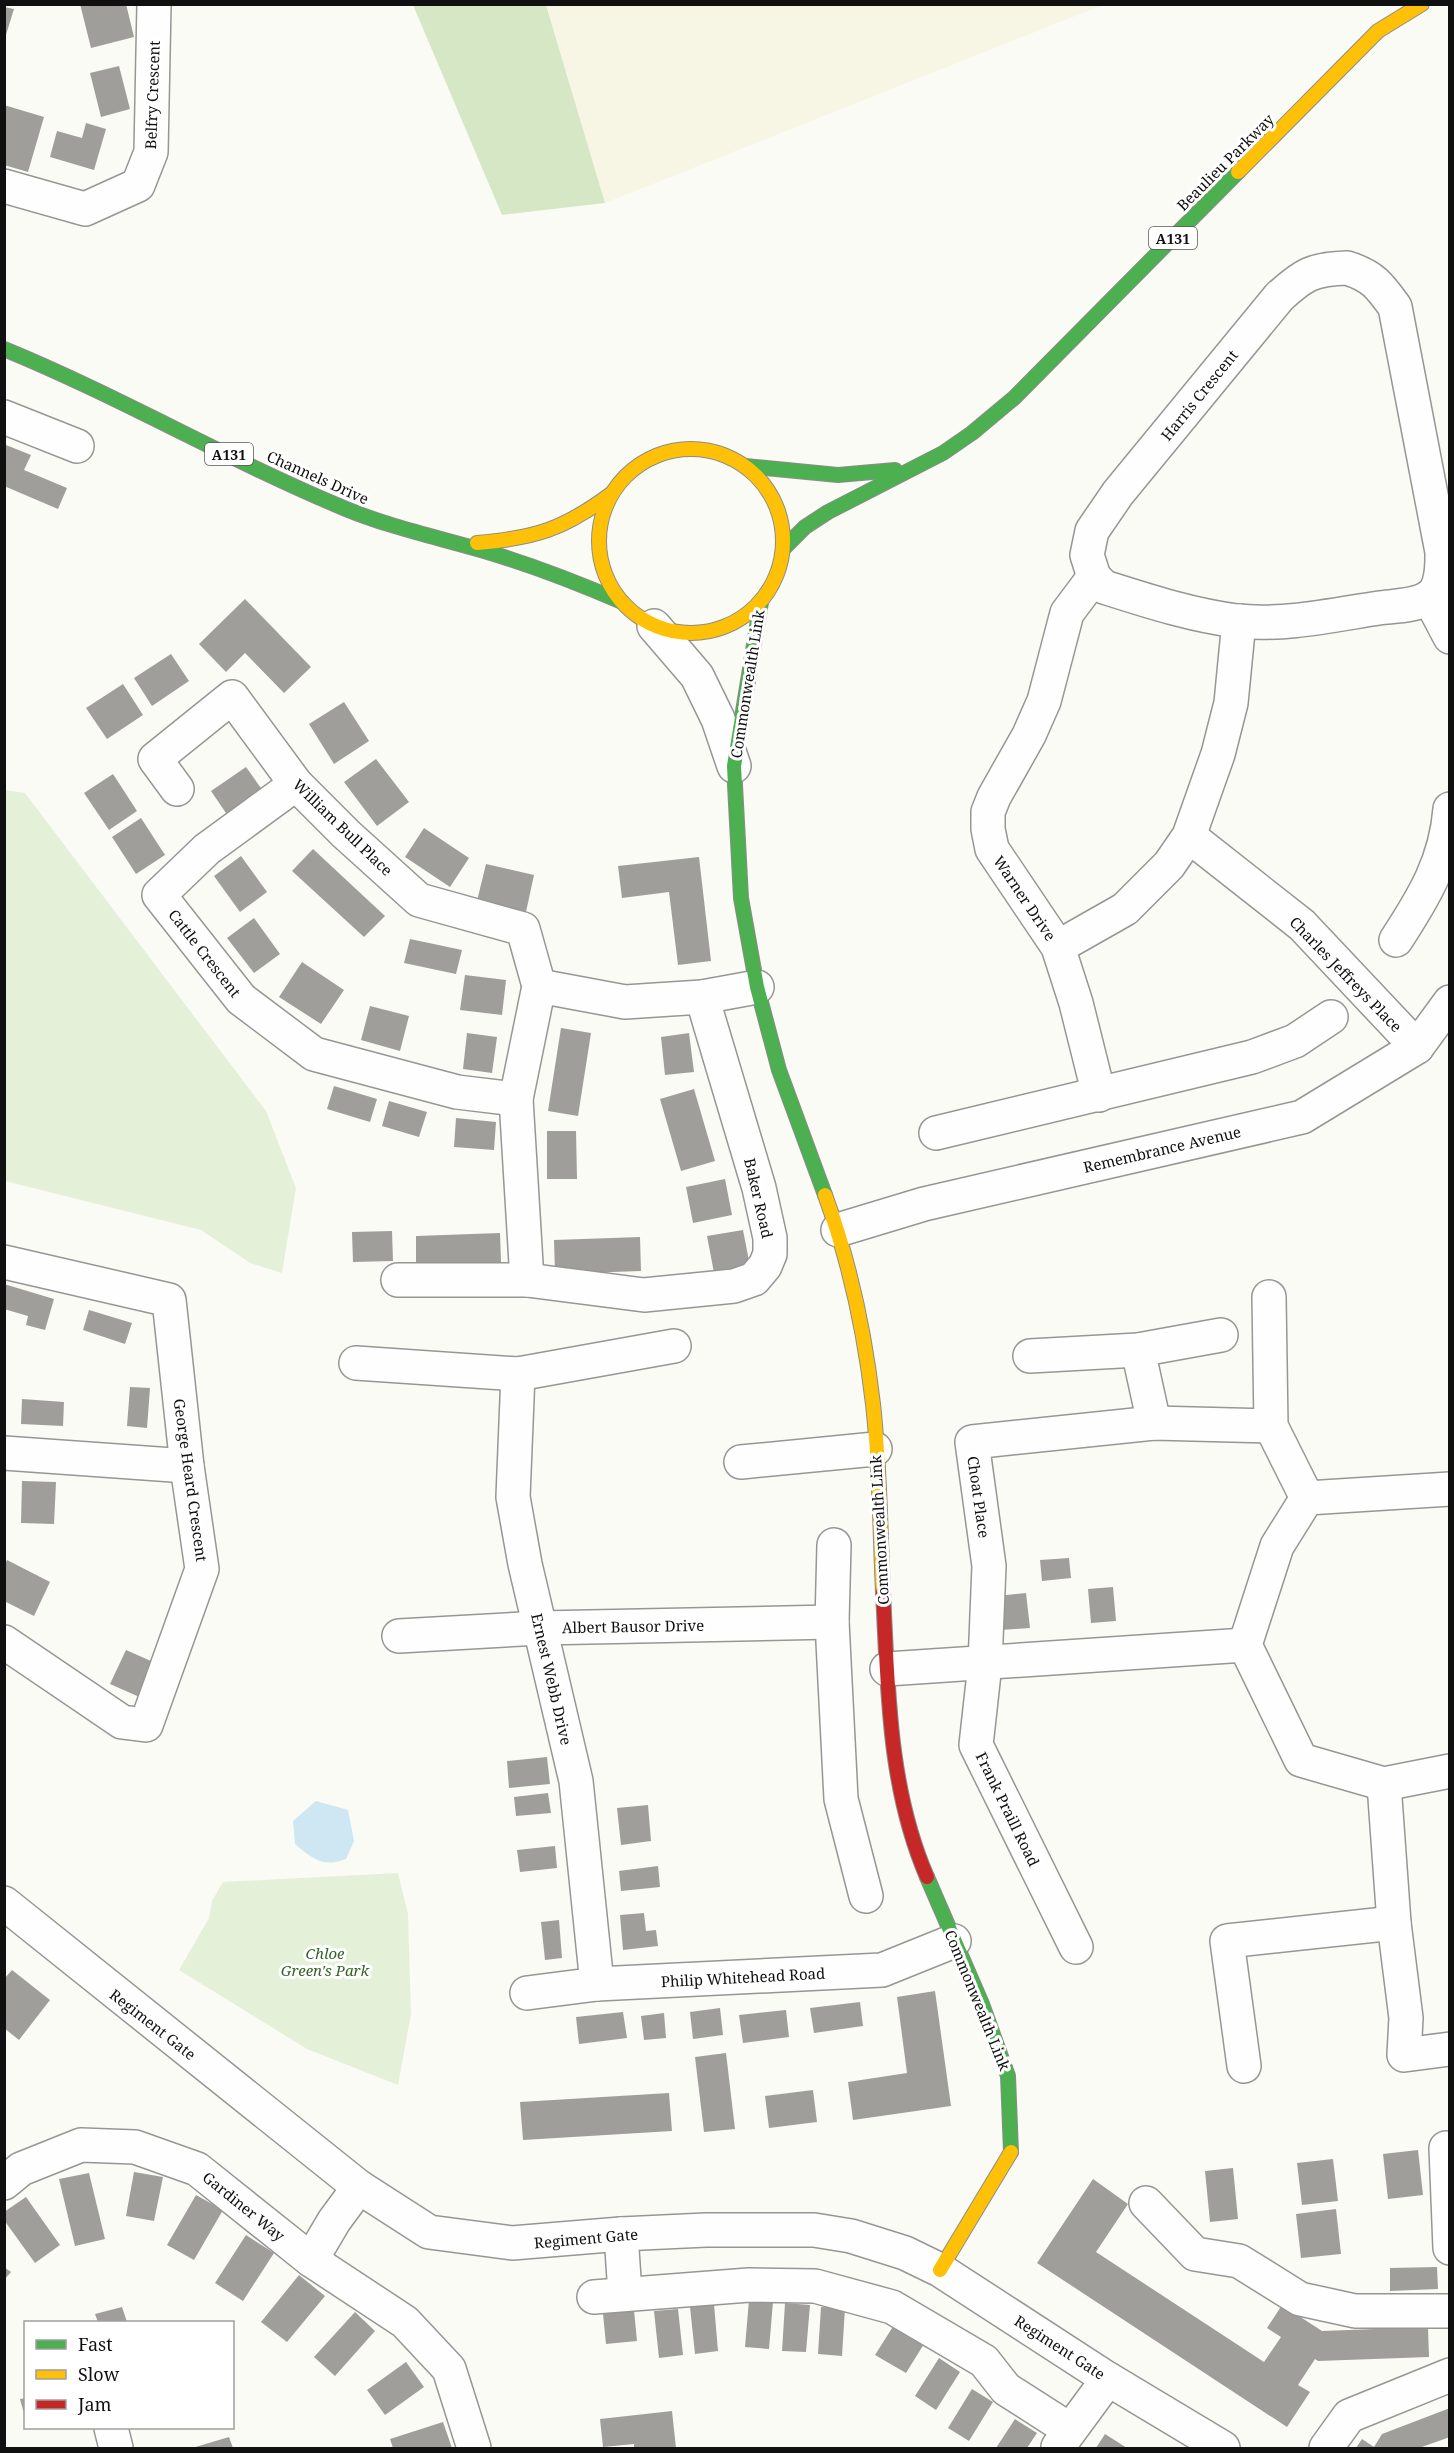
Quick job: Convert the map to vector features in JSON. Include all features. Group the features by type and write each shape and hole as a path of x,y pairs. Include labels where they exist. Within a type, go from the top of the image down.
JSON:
{"main road":[{"name":"Beaulieu Parkway","path":"783,549 805,527 828,512 943,453 972,433 1014,398 1378,31 1422,4"},
{"name":"Channels Drive","path":"4,349 114,397 347,510 402,529 529,565 622,602"},
{"path":"691,448 710,450 745,466 759,478 778,511 783,530 783,549 779,568 771,586 760,602 746,614 730,625 712,630 692,633 672,631 654,626 636,616 622,602 606,577 598,549 603,511 611,494 626,475 637,466 653,456 672,450 691,448"},
{"name":"Beaulieu Parkway","path":"745,466 844,476 881,473 920,465"},
{"name":"Channels Drive","path":"460,544 531,537 549,532 566,526 611,494"},
{"name":"Commonwealth Link","path":"760,602 734,766 741,898 757,987 779,1070 838,1230 862,1337 873,1405 886,1670 896,1770 904,1812 918,1856 982,2004 1008,2076 1013,2149 940,2270"}],"street":[{"name":"Belfry Crescent","path":"4,186 85,209 138,185 151,152 154,4"},
{"name":"Harris Crescent","path":"1094,577 1088,555 1092,531 1118,493 1279,297 1301,277 1324,269 1347,268 1364,273 1379,285 1395,307 1442,552 1440,582 1429,597"},
{"path":"4,417 77,446"},
{"path":"1094,577 1104,586 1179,610 1239,621 1296,621 1407,604 1429,597 1449,637"},
{"name":"Warner Drive","path":"1094,577 1067,612 1044,701 1029,735 994,797 988,812 988,829 992,849 1058,948 1076,1003 1100,1095"},
{"path":"1058,948 1125,909 1169,865 1189,836 1218,754 1231,703 1239,621"},
{"name":"Commonwealth Link","path":"654,626 697,676 718,719 734,766"},
{"name":"William Bull Place","path":"177,789 155,759 232,697 296,784 346,834 419,900 523,929 539,986"},
{"name":"Cattle Crescent","path":"296,784 207,849 159,895 241,999 314,1054 457,1092 516,1099"},
{"path":"1396,940 1428,889 1442,856 1449,809"},
{"name":"Charles Jeffreys Place","path":"1189,836 1302,926 1417,1047"},
{"path":"527,1280 516,1099 539,986 626,1002 702,997 757,987"},
{"name":"Baker Road","path":"398,1280 527,1280 644,1295 734,1286 754,1279 765,1266 770,1254 770,1238 759,1188 702,997"},
{"name":"Remembrance Avenue","path":"838,1230 924,1204 1302,1117 1417,1047 1449,1002"},
{"path":"936,1133 1252,1057 1295,1041 1331,1017"},
{"name":"George Heard Crescent","path":"4,1262 169,1300 187,1466 202,1569 146,1725 122,1722 4,1642"},
{"path":"1269,1297 1271,1426 1307,1498"},
{"path":"1030,1356 1138,1350 1221,1335"},
{"path":"356,1363 518,1374 674,1346"},
{"path":"1138,1350 1154,1423"},
{"name":"Ernest Webb Drive","path":"518,1374 513,1497 525,1564 576,1781 597,1984"},
{"name":"Choat Place","path":"985,1664 989,1566 972,1442 1154,1423 1271,1426"},
{"path":"741,1462 875,1449"},
{"path":"4,1452 187,1466"},
{"path":"1307,1498 1449,1489"},
{"path":"1307,1498 1277,1546 1245,1645 1301,1760 1384,1784 1449,1771"},
{"path":"834,1545 832,1622 841,1799 866,1896"},
{"name":"Albert Bausor Drive","path":"399,1636 540,1628 832,1622"},
{"path":"886,1670 1245,1645"},
{"name":"Frank Praill Road","path":"985,1664 976,1745 1076,1947"},
{"path":"1384,1784 1394,1923 1406,2018 1404,2055 1449,2049"},
{"name":"Regiment Gate","path":"4,1903 359,2187 429,2232 512,2243 706,2230 814,2230 851,2236 905,2253 940,2270 1108,2379 1223,2448"},
{"path":"1244,2066 1227,1941 1394,1923"},
{"name":"Philip Whitehead Road","path":"527,1993 597,1984 882,1970 954,1941"},
{"name":"Gardiner Way","path":"4,2184 21,2169 81,2145 135,2147 196,2169 311,2260 405,2322 449,2369 474,2448"},
{"path":"1446,2148 1449,2248"},
{"path":"311,2260 334,2221 359,2187"},
{"path":"1146,2203 1195,2254 1239,2261 1300,2299 1355,2311 1449,2311"},
{"path":"621,2234 610,2296 749,2285 815,2286 892,2307 984,2361 1006,2389 1063,2439 1108,2379"},
{"path":"1326,2448 1349,2416 1449,2375"},
{"path":"111,2429 116,2448"}],"shaded area":[{"path":"546,4 1103,5 605,203"}],"green space":[{"path":"413,5 546,5 605,203 502,215"},
{"path":"5,790 25,793 266,1111 296,1188 282,1273 250,1263 201,1230 5,1181"},
{"name":"Chloe Green's Park","path":"398,1873 408,1914 411,2014 398,2085 307,2049 179,1970 209,1918 212,1901 223,1882"}],"water":[{"path":"316,1801 348,1810 354,1841 346,1859 331,1863 325,1862 307,1854 295,1844 293,1821"}],"building":[{"path":"80,4 126,4 134,37 91,48"},
{"path":"4,7 14,9 5,38 4,38"},
{"path":"119,66 130,109 101,117 90,73"},
{"path":"4,105 44,117 28,172 4,165"},
{"path":"86,123 106,129 94,170 50,157 57,131 82,138"},
{"path":"6,445 31,455 24,470 67,488 58,509 4,486"},
{"path":"245,599 311,667 284,693 245,653 226,672 199,644"},
{"path":"171,654 189,681 152,706 134,678"},
{"path":"123,684 143,715 107,739 86,708"},
{"path":"344,702 369,741 334,764 309,724"},
{"path":"376,759 409,802 377,826 344,782"},
{"path":"246,767 263,791 228,816 211,791"},
{"path":"113,774 137,811 109,830 84,793"},
{"path":"141,818 165,855 136,874 112,837"},
{"path":"424,828 469,858 450,887 405,857"},
{"path":"313,849 385,916 364,937 292,871"},
{"path":"241,856 267,892 240,912 214,876"},
{"path":"699,857 711,961 678,965 669,892 622,898 618,866"},
{"path":"486,864 534,875 526,912 477,901"},
{"path":"254,918 280,954 254,973 227,938"},
{"path":"410,939 462,950 456,974 404,963"},
{"path":"302,962 344,990 321,1024 279,997"},
{"path":"465,975 506,980 502,1015 460,1010"},
{"path":"370,1006 409,1016 400,1051 361,1040"},
{"path":"561,1028 591,1033 578,1116 548,1111"},
{"path":"467,1033 497,1037 492,1073 463,1069"},
{"path":"689,1033 694,1072 665,1075 661,1037"},
{"path":"334,1086 377,1099 370,1122 327,1109"},
{"path":"694,1089 715,1161 681,1171 660,1099"},
{"path":"389,1101 427,1112 419,1137 382,1126"},
{"path":"456,1118 496,1122 494,1150 454,1147"},
{"path":"547,1131 576,1131 577,1179 547,1179"},
{"path":"725,1179 732,1215 693,1223 686,1187"},
{"path":"743,1230 751,1271 715,1278 707,1236"},
{"path":"392,1231 393,1261 353,1262 352,1232"},
{"path":"500,1233 501,1262 416,1265 416,1236"},
{"path":"640,1237 641,1271 555,1274 554,1240"},
{"path":"4,1284 54,1299 45,1330 26,1325 28,1316 4,1309"},
{"path":"89,1310 132,1323 125,1344 83,1330"},
{"path":"130,1387 150,1388 147,1428 127,1426"},
{"path":"22,1399 64,1402 63,1426 21,1424"},
{"path":"22,1481 56,1482 54,1524 21,1523"},
{"path":"1069,1558 1071,1578 1042,1581 1040,1560"},
{"path":"7,1560 50,1582 34,1616 4,1601 4,1566"},
{"path":"1113,1587 1116,1621 1091,1623 1088,1589"},
{"path":"1026,1593 1030,1628 1001,1630 998,1596"},
{"path":"126,1650 160,1665 144,1699 110,1684"},
{"path":"547,1757 550,1784 509,1788 507,1761"},
{"path":"548,1793 551,1813 516,1816 514,1797"},
{"path":"648,1805 651,1841 621,1845 617,1808"},
{"path":"555,1846 557,1868 520,1872 517,1850"},
{"path":"658,1866 660,1887 621,1891 619,1871"},
{"path":"644,1913 646,1931 656,1930 658,1946 623,1950 620,1915"},
{"path":"559,1920 562,1958 545,1960 541,1922"},
{"path":"12,1970 50,2000 19,2040 4,2028 4,1979"},
{"path":"935,1991 951,2106 853,2120 848,2082 907,2073 897,1997"},
{"path":"860,2002 863,2026 814,2033 810,2008"},
{"path":"720,2008 723,2035 693,2039 690,2012"},
{"path":"786,2010 789,2037 743,2043 739,2015"},
{"path":"623,2012 627,2038 579,2044 576,2017"},
{"path":"664,2013 666,2038 644,2040 641,2016"},
{"path":"726,2053 735,2129 704,2132 695,2057"},
{"path":"813,2090 817,2122 769,2128 765,2096"},
{"path":"669,2093 672,2131 523,2140 520,2102"},
{"path":"1418,2150 1423,2195 1388,2199 1383,2154"},
{"path":"1333,2159 1338,2201 1302,2205 1297,2163"},
{"path":"1233,2168 1238,2219 1210,2222 1205,2171"},
{"path":"134,2172 163,2177 154,2221 126,2216"},
{"path":"89,2173 105,2239 75,2246 59,2179"},
{"path":"1093,2179 1128,2204 1096,2252 1264,2362 1281,2337 1267,2328 1282,2305 1322,2331 1428,2327 1429,2357 1318,2361 1315,2359 1298,2385 1310,2392 1287,2427 1037,2263"},
{"path":"196,2195 223,2210 194,2260 167,2245"},
{"path":"26,2197 60,2245 35,2263 4,2220 4,2212"},
{"path":"1336,2209 1341,2254 1301,2258 1296,2214"},
{"path":"246,2235 274,2253 243,2301 215,2283"},
{"path":"4,2267 11,2272 4,2280"},
{"path":"1437,2267 1438,2289 1390,2291 1390,2268"},
{"path":"299,2275 325,2296 287,2342 261,2322"},
{"path":"749,2300 773,2302 769,2349 745,2347"},
{"path":"785,2303 810,2305 806,2352 782,2351"},
{"path":"714,2304 718,2351 695,2354 690,2307"},
{"path":"122,2307 127,2321 98,2321 95,2314"},
{"path":"821,2307 845,2308 842,2356 818,2354"},
{"path":"678,2309 683,2355 659,2358 654,2311"},
{"path":"634,2310 637,2341 606,2344 603,2314"},
{"path":"355,2312 375,2331 335,2376 314,2357"},
{"path":"894,2325 924,2344 906,2373 875,2355"},
{"path":"939,2358 960,2372 936,2410 915,2396"},
{"path":"406,2362 424,2387 385,2415 367,2390"},
{"path":"972,2389 993,2402 969,2441 948,2428"},
{"path":"24,2398 24,2413 20,2399"},
{"path":"1450,2408 1450,2437 1419,2448 1356,2448 1362,2439 1374,2447 1382,2434"},
{"path":"672,2411 676,2448 634,2448 634,2444 603,2447 600,2419"},
{"path":"1015,2419 1037,2433 1027,2448 996,2448"},
{"path":"443,2422 452,2448 393,2448 390,2439"},
{"path":"1105,2434 1127,2448 1096,2448"},
{"path":"229,2437 233,2448 192,2448"}],"traffic: fast":[{"path":"783,549 805,527 828,512 943,453 972,433 1014,398 1238,172"},
{"path":"4,349 346,509 517,561 622,602"},
{"path":"745,466 838,475 895,470"},
{"path":"761,602 734,766 741,898 757,987 779,1070 825,1195"},
{"path":"927,1877 982,2004 1008,2076 1011,2152"}],"traffic: slow":[{"path":"1238,172 1378,31 1422,4"},
{"path":"691,449 726,456 742,464 756,476 768,490 776,506 783,541 776,576 768,592 756,606 742,618 726,626 691,633 656,626 640,618 626,606 614,592 606,576 599,541 606,506 614,490 626,476 640,464 656,456 691,449"},
{"path":"477,543 533,535 548,530 579,516 611,494"},
{"path":"825,1195 849,1272 870,1378 877,1451 883,1592"},
{"path":"940,2270 1011,2152"}],"traffic: jam":[{"path":"883,1592 889,1701 897,1773 914,1843 927,1877"}]}
